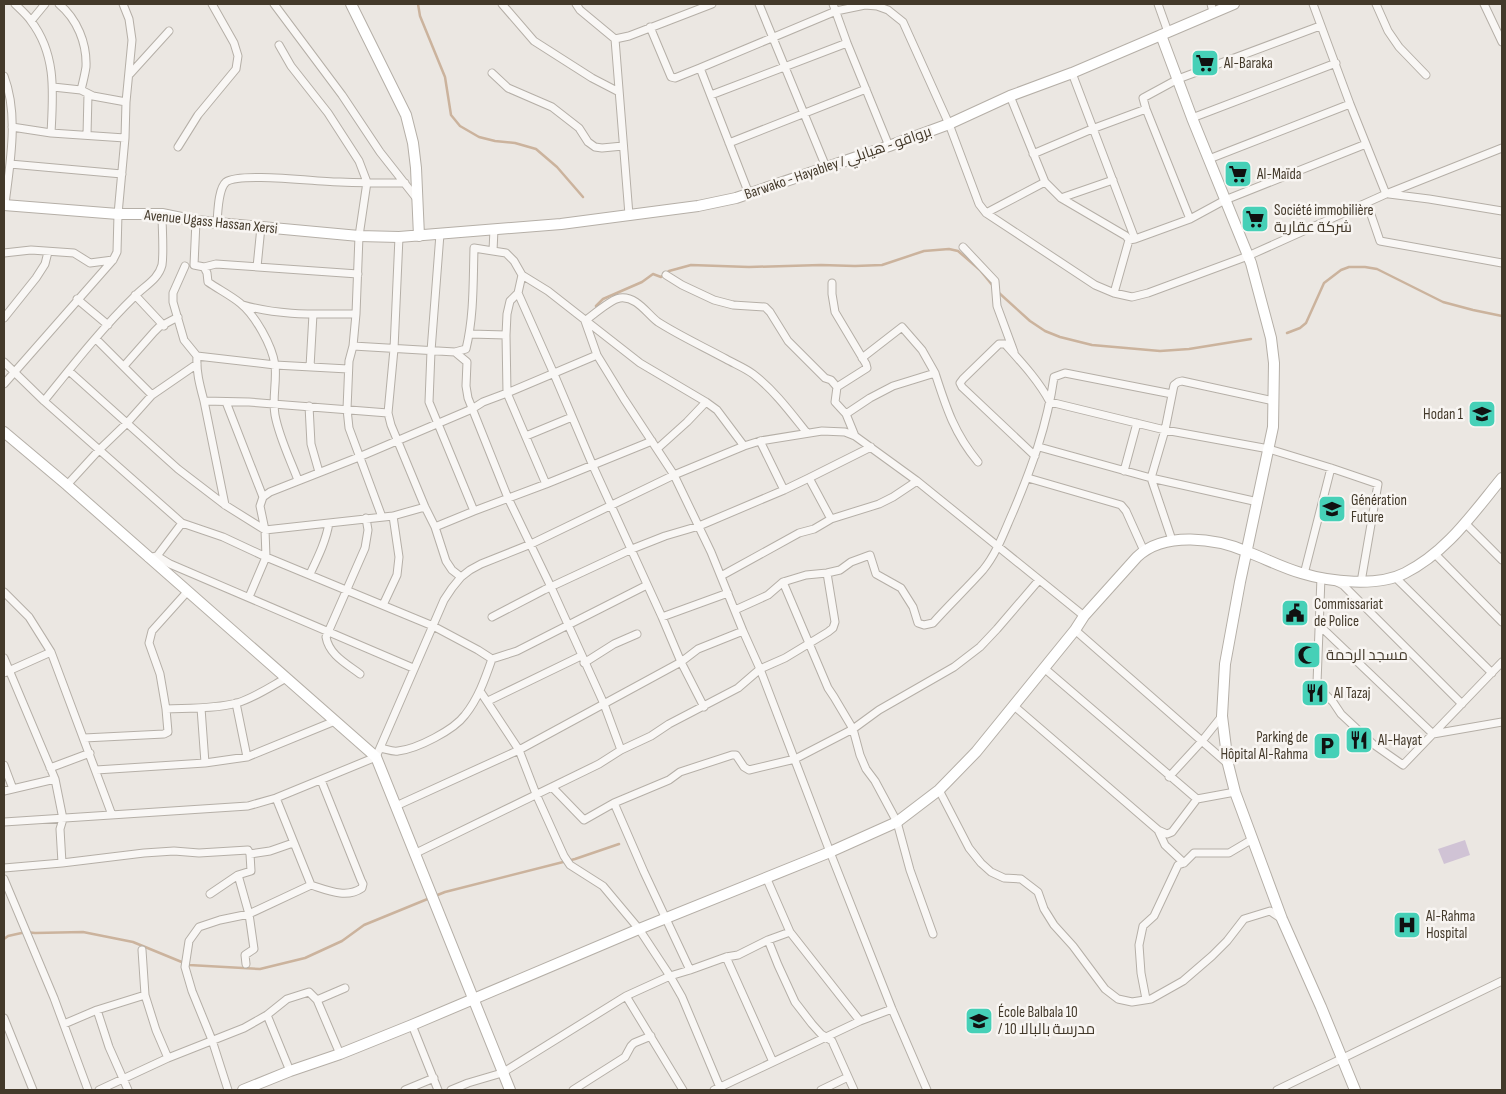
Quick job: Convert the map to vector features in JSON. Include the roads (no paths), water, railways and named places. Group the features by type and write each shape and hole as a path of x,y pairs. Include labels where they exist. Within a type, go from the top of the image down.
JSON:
{"street":[{"path":"15,4 31,21 41,37 51,65 53,87 51,133"},
{"path":"31,21 45,4"},
{"path":"59,4 68,11 76,22 83,43 86,66 87,135"},
{"path":"4,384 113,260 117,252 118,214 126,138 126,102 132,40 129,19 123,4"},
{"path":"178,147 198,115 236,69 238,56 234,43 212,4"},
{"path":"274,4 348,102 380,152 417,198"},
{"path":"351,4 406,115 413,143 416,168 419,236"},
{"path":"502,4 534,41 592,78 619,92"},
{"path":"576,4 580,10 615,39 629,215"},
{"path":"615,39 629,36 712,4"},
{"path":"759,4 826,167"},
{"path":"1158,4 1178,79 1248,256 1271,338 1274,363 1274,427 1240,582 1225,664 1222,716 1228,764 1235,792 1282,919 1355,1090"},
{"name":"Barwako - Hayabley / برواقو - هيابلي","path":"419,236 561,224 727,201 948,124 1010,96 1072,73 1165,33 1212,8 1234,4"},
{"path":"1313,4 1386,194"},
{"path":"1376,4 1388,32 1399,47 1426,75"},
{"path":"1484,4 1502,42"},
{"path":"650,27 670,77 675,78 773,37 835,7 865,5 877,6 888,10 903,22 948,124 979,204 986,213 1095,285 1114,293 1132,297 1148,293 1248,256 1366,202 1502,148"},
{"path":"835,7 847,43 889,146"},
{"path":"1190,219 1146,110 1143,98 1178,79 1320,26"},
{"path":"130,74 169,31"},
{"path":"711,96 847,43"},
{"path":"279,45 291,66 328,113 359,161 367,182 359,236 356,314 353,346 348,370 346,409 349,428 382,517"},
{"path":"1192,118 1336,63"},
{"path":"700,68 749,194"},
{"path":"492,73 508,88 552,107 579,128 588,142 595,147 623,146"},
{"path":"1072,73 1113,180 1132,239 1114,293"},
{"path":"4,76 10,95 12,127 10,164 4,204"},
{"path":"53,87 85,92 93,96 126,102"},
{"path":"729,143 866,89"},
{"path":"1010,96 1045,182 1061,198 1132,239 1190,219 1225,200 1366,144"},
{"path":"1209,159 1350,104"},
{"path":"1033,154 1092,129 1146,110"},
{"path":"12,127 51,133 126,138"},
{"path":"10,164 122,174"},
{"path":"217,222 222,188 232,179 276,178 338,182 405,183"},
{"path":"1061,198 1113,180"},
{"path":"986,213 1045,182"},
{"path":"1386,194 1502,211"},
{"path":"1366,202 1380,241 1502,263"},
{"name":"Avenue Ugass Hassan Xersi","path":"4,204 118,214 162,214 196,221 359,236 419,236"},
{"path":"44,401 108,325 135,295 158,274 162,264 162,214"},
{"path":"196,221 194,265 204,267 216,264 358,274"},
{"path":"257,267 261,227"},
{"path":"493,251 494,229"},
{"path":"440,234 429,402 474,511"},
{"path":"399,237 394,349 388,413 391,426 435,527 446,561 452,570 461,577"},
{"path":"963,247 994,281 997,306 1016,357"},
{"path":"353,346 455,352 466,349 470,334 473,301 474,248 506,253 514,261 522,275 548,291 640,363 717,410 744,446"},
{"path":"4,253 31,250 74,253 90,263 113,260"},
{"path":"4,318 36,278 45,264 48,252"},
{"path":"185,266 173,293 173,302 184,340 197,360 197,374 224,504"},
{"path":"204,267 208,282 241,304 257,323 266,338 275,365 274,404 279,432 298,480"},
{"path":"522,275 518,293 510,301 506,336 506,384 546,484"},
{"path":"666,275 714,300 733,305 765,307 788,341 825,378 831,380 837,387 835,402 846,414 855,436"},
{"path":"832,283 835,312 867,368 837,387"},
{"path":"518,293 681,662 704,707"},
{"path":"135,295 164,326"},
{"path":"585,321 620,298 631,300 676,333 753,375 773,393 808,434"},
{"path":"77,299 108,325"},
{"path":"241,304 265,311 282,313 356,314"},
{"path":"310,367 313,314"},
{"path":"124,366 159,327 178,317"},
{"path":"585,321 597,355 674,476 699,526 760,669 892,1009 927,1090"},
{"path":"862,358 902,327 922,350 935,373 953,424 978,462"},
{"path":"470,334 506,336"},
{"path":"96,339 152,395"},
{"path":"1036,456 960,383 999,344 1004,344 1016,357 1042,387 1050,402 1165,430 1269,449 1378,484 1362,582"},
{"path":"455,352 467,362 466,386 472,409 508,498 604,704 621,750"},
{"path":"250,597 266,557 265,530 260,506 263,497 270,492 359,457 472,409 483,402 597,355"},
{"path":"67,485 152,395 197,360 348,370"},
{"path":"4,362 44,401 182,522 223,537 266,557 432,626 492,659"},
{"path":"69,371 178,469 224,504 265,530 393,516 425,506"},
{"path":"735,610 768,595 784,582 806,575 840,570 851,562 870,555 876,574 901,588 913,607 918,622 924,625 933,623 983,569 998,548 1039,447 1054,377 1065,372 1172,394"},
{"path":"846,414 893,386 935,373"},
{"path":"1172,540 1151,478 1165,430 1174,385 1182,381 1274,401"},
{"path":"204,401 250,402 388,413"},
{"path":"226,402 263,497"},
{"path":"657,449 706,402"},
{"path":"309,406 312,444 319,472"},
{"path":"526,436 572,417"},
{"path":"1124,471 1137,423"},
{"path":"378,752 444,600 461,577 481,564 531,544 674,476 760,440 835,431 855,436 916,482 1084,616"},
{"path":"4,432 153,557 187,592 335,721 378,752 414,854 510,1090"},
{"path":"760,440 784,490"},
{"path":"435,527 593,466 652,441"},
{"path":"1039,447 1151,478 1258,502"},
{"path":"492,617 632,549 665,536 699,526 784,490 871,448"},
{"path":"1304,574 1331,468"},
{"path":"809,478 831,519"},
{"path":"1028,478 1121,505 1126,510 1144,551"},
{"path":"243,1090 412,1025 638,929 830,852 897,822 939,790 976,752 1075,630 1084,616 1144,551 1152,546 1172,540 1218,542 1248,551 1281,567 1304,574 1333,580 1362,582 1382,580 1404,573 1435,554 1466,524 1502,478"},
{"path":"721,576 799,534 814,529 831,519 879,504 916,482"},
{"path":"383,605 397,575 399,557 393,516"},
{"path":"360,674 334,655 326,637 367,540 366,518"},
{"path":"153,557 182,522"},
{"path":"310,574 323,545 329,523"},
{"path":"1466,524 1502,560"},
{"path":"1435,554 1502,622"},
{"path":"153,557 413,668"},
{"path":"414,854 599,764 621,750 651,736 669,724 738,688 760,669 808,644 833,628 835,622 827,573"},
{"path":"1320,577 1318,687 1333,702 1341,714 1372,744 1402,765 1502,662"},
{"path":"1395,577 1492,673"},
{"path":"552,787 584,820 614,802 669,780 680,772 732,755 736,755 748,770 795,759 852,729 879,710 954,668 992,635 1039,580"},
{"path":"1333,580 1343,585 1462,704"},
{"path":"784,582 808,644 828,688 852,729 863,762 897,822 910,870 933,934"},
{"path":"492,659 517,651 647,584"},
{"path":"4,592 29,617 51,652 112,815"},
{"path":"84,738 164,734 168,732 160,674 149,643 152,631 187,592"},
{"path":"662,617 728,593"},
{"path":"1320,626 1433,734"},
{"path":"1075,630 1228,764"},
{"path":"396,806 519,750 681,662 698,649 743,631"},
{"path":"488,701 637,634"},
{"path":"6,672 51,652"},
{"path":"4,658 6,672 55,780 63,819 60,829 62,863"},
{"path":"4,822 240,807 276,798 321,780 378,752 403,750 420,744 456,724 465,715 480,691 492,659"},
{"path":"1044,668 1197,799"},
{"path":"166,709 201,708 236,703 254,696 286,678"},
{"path":"480,691 519,750 536,794 564,856 570,865 603,886 611,894 670,976 682,997 718,1089 827,1037 892,1009"},
{"path":"236,703 247,757"},
{"path":"1013,705 1158,830 1167,834 1172,832 1197,799 1235,792"},
{"path":"201,708 205,763"},
{"path":"1169,777 1222,716"},
{"path":"96,770 205,763 247,757 335,721"},
{"path":"1433,734 1502,722"},
{"path":"50,768 90,753"},
{"path":"4,765 13,789"},
{"path":"4,791 55,780"},
{"path":"228,1090 185,967 189,941 198,927 249,914 311,885 343,893 362,888 363,884 321,780"},
{"path":"939,790 968,848 992,872 1004,878 1022,879 1038,892 1044,910 1054,925 1073,946 1106,989 1118,999 1132,1002 1151,999 1183,981 1227,941 1244,919 1270,911 1282,919"},
{"path":"276,798 311,885"},
{"path":"614,802 644,872 690,970"},
{"path":"1158,830 1165,846 1184,862"},
{"path":"1146,999 1141,973 1139,945 1144,926 1154,916 1178,865 1194,853 1229,853 1252,840"},
{"path":"250,854 270,851 293,843"},
{"path":"4,868 144,853 174,851 200,853 248,850 251,871 238,875 210,894"},
{"path":"238,875 249,914 254,949 246,955 246,964"},
{"path":"766,878 790,932 860,1022"},
{"path":"4,880 64,1024 88,1090"},
{"path":"452,1090 502,1073 626,996 670,976 726,957 738,955 768,940 790,932"},
{"path":"768,940 795,1002 821,1034 832,1041 854,1090"},
{"path":"142,950 145,994 156,1030 168,1058"},
{"path":"726,957 773,1062"},
{"path":"1277,1090 1502,981"},
{"path":"317,1000 345,988"},
{"path":"99,1090 168,1058 244,1028 267,1015 287,999 309,992 317,1000 340,1054"},
{"path":"64,1024 97,1010 145,994"},
{"path":"626,996 683,1090"},
{"path":"97,1010 108,1047 128,1090"},
{"path":"267,1015 290,1071"},
{"path":"4,1018 34,1090"},
{"path":"412,1025 438,1090"},
{"path":"573,1090 625,1057 631,1046 651,1036"},
{"path":"821,1090 848,1077"},
{"path":"405,1090 434,1078"}],"waterway":[{"path":"418,4 420,16 445,77 451,115 460,126 479,137 515,143 536,149 557,167 583,197"},
{"path":"596,306 603,299 642,282 653,274 661,277 669,271 691,265 749,267 882,265 924,251 949,249 958,251 980,270 993,286"},
{"path":"1287,333 1300,328 1306,323 1324,283 1341,270 1349,267 1377,269 1443,302 1502,316"},
{"path":"998,292 1030,321 1045,331 1092,345 1160,351 1189,349 1251,339"},
{"path":"435,896 575,859 619,844"},
{"path":"4,939 8,936 26,932 83,932 133,942 189,965 260,969 305,958 342,941 364,925 430,898"}],"place":[{"name":"Al-Baraka","path":"1205,63"},
{"name":"Al-Maïda","path":"1238,174"},
{"name":"Société immobilière شركة عقارية","path":"1255,219"},
{"name":"Hodan 1","path":"1482,414"},
{"name":"Génération Future","path":"1332,509"},
{"name":"Commissariat de Police","path":"1295,613"},
{"name":"مسجد الرحمة","path":"1307,655"},
{"name":"Al Tazaj","path":"1315,693"},
{"name":"Al-Hayat","path":"1359,740"},
{"name":"Parking de Hôpital Al-Rahma","path":"1327,746"},
{"name":"Al-Rahma Hospital","path":"1407,925"},
{"name":"École Balbala 10 / مدرسة بالبالا 10","path":"979,1021"}]}
